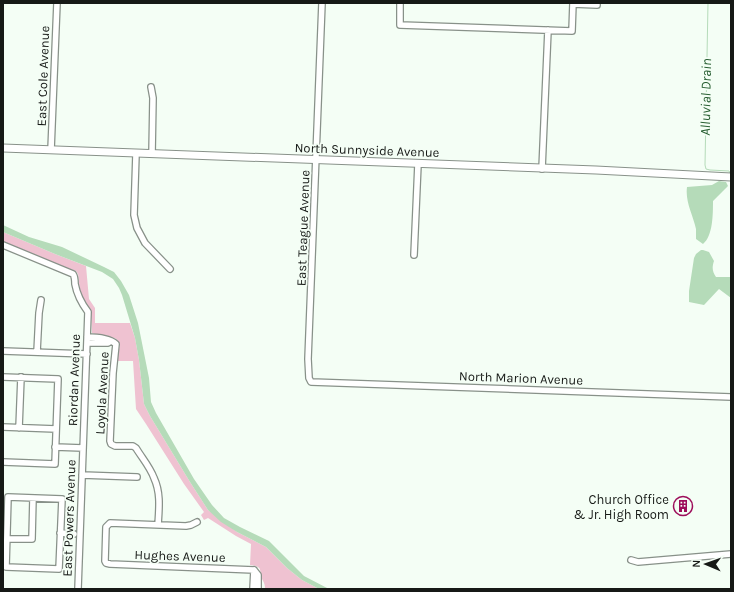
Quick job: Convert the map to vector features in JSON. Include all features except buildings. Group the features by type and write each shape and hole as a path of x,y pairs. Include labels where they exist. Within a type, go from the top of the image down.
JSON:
{"main road":[{"name":"North Sunnyside Avenue","path":"3,148 731,176"}],"street":[{"name":"East Cole Avenue","path":"51,150 57,3"},
{"name":"East Teague Avenue","path":"311,382 308,378 308,360 322,3"},
{"path":"400,3 400,25 572,31 573,4 597,5"},
{"path":"542,169 548,30"},
{"path":"151,87 153,98 152,154"},
{"path":"136,154 134,215 137,228 145,243 170,269"},
{"path":"414,254 418,164"},
{"name":"Riordan Avenue","path":"3,246 73,274 80,299 88,312 82,448"},
{"path":"37,352 39,312 42,300"},
{"name":"Loyola Avenue","path":"87,340 108,343 113,342 116,346 112,373 110,441 111,444 115,446 134,446 151,472 156,482 159,501 158,525"},
{"path":"3,351 87,354"},
{"path":"3,377 58,379 54,464 3,462"},
{"path":"19,428 21,377"},
{"name":"North Marion Avenue","path":"311,382 731,397"},
{"path":"3,427 56,429"},
{"path":"55,447 82,448"},
{"name":"East Powers Avenue","path":"78,589 82,448"},
{"path":"82,475 137,477"},
{"path":"8,496 33,498 62,499 59,569 6,567 7,539 5,518 8,496"},
{"path":"7,539 32,540 33,498"},
{"path":"158,525 186,526 197,522"},
{"name":"Hughes Avenue","path":"158,525 108,524 106,528 106,563 254,570"},
{"path":"60,533 74,534"},
{"path":"631,560 638,562 731,554"},
{"path":"253,589 254,570"},
{"path":"254,570 258,575 258,589"}],"shaded area":[{"path":"719,181 726,182 728,186 713,201 711,230 709,236 703,244 696,239 696,229 687,198 687,187 712,185"},
{"path":"3,225 29,237 62,247 114,272 129,295 138,323 149,378 151,402 194,479 212,505 224,518 269,541 304,576 329,589 319,589 302,580 287,568 266,547 221,522 208,510 144,404 135,338 122,295 113,279 102,272 3,232"},
{"path":"3,232 86,266 89,299 95,308 95,323 130,323 135,338 139,360 144,404 208,510 237,532 266,547 287,568 302,580 319,589 265,589 259,567 250,565 251,544 208,518 204,520 201,515 204,512 184,484 136,409 133,361 117,361 120,344 117,340 92,333 91,310 80,291 78,274 76,271 3,242"},
{"path":"701,250 709,252 714,261 713,269 716,277 731,277 731,298 719,289 704,305 689,302 689,291 694,258"}],"waterway":[{"name":"Alluvial Drain","path":"708,3 705,165 706,169 729,171 730,173"}],"place":[{"name":"Church Office & Jr. High Room","path":"683,506"}]}
